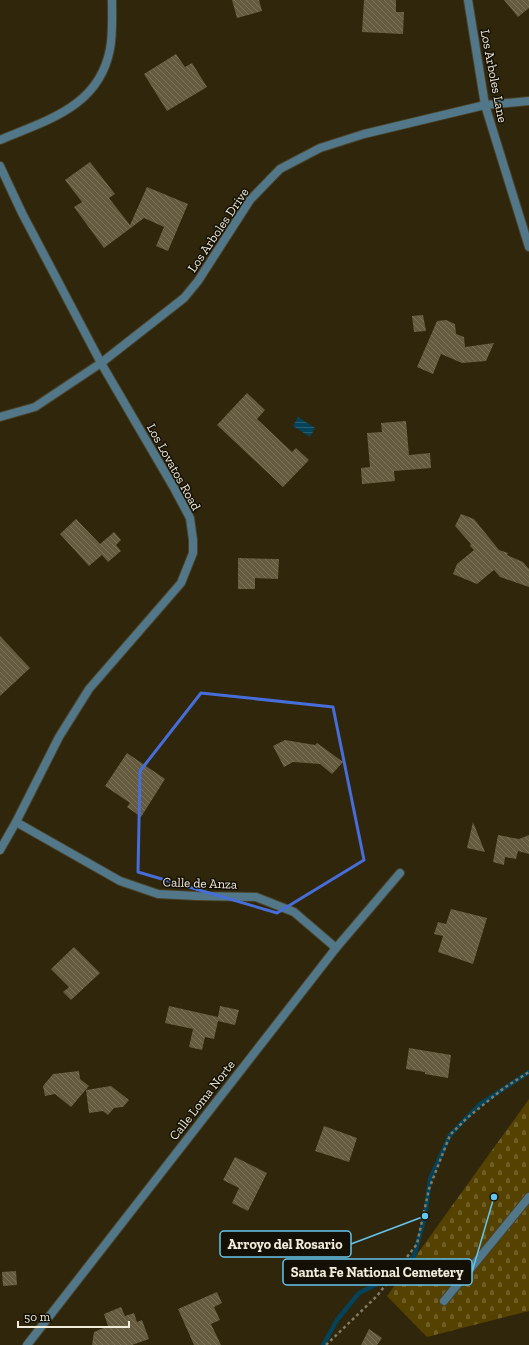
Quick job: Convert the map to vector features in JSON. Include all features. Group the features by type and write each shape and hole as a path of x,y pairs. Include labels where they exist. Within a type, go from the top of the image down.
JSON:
{"street":[{"path":"0,140 70,109 87,95 103,72 110,48 112,0"},
{"name":"Los Arboles Lane","path":"468,0 485,105 529,247"},
{"name":"Los Arboles Drive","path":"0,418 36,407 101,363 184,298 198,281 250,200 280,169 320,148 364,134 485,105 529,101"},
{"name":"Los Lovatos Road","path":"0,166 22,213 101,363 190,518 193,540 193,553 182,583 89,689 59,737 16,822 0,850"},
{"name":"Calle de Anza","path":"16,822 120,881 158,894 256,897 294,912 336,948"},
{"name":"Calle Loma Norte","path":"27,1345 336,948 400,873"},
{"path":"444,1301 529,1197"}],"path":[{"path":"326,1345 377,1296 417,1244 429,1188 450,1135 472,1114 504,1088 529,1072"}],"highlighted area":[{"path":"201,693 333,707 364,860 277,913 138,872 140,771"}],"green space":[{"path":"529,1099 529,1311 427,1337 387,1296"}],"water":[{"path":"298,417 315,428 310,437 293,426"}],"building":[{"path":"232,0 259,0 262,11 237,18"},
{"path":"364,0 396,0 396,12 404,12 403,34 362,32"},
{"path":"504,0 529,0 529,8 518,17"},
{"path":"176,54 185,67 192,63 207,87 167,111 144,74"},
{"path":"90,162 115,194 109,198 130,225 147,187 188,204 168,251 156,246 164,227 144,218 104,248 74,207 82,202 65,180"},
{"path":"423,315 426,331 414,332 412,316"},
{"path":"446,320 455,324 456,334 464,337 465,347 494,343 486,361 462,363 441,354 433,374 417,367 437,321"},
{"path":"247,393 265,410 257,419 292,452 296,448 309,460 283,487 217,425"},
{"path":"406,421 409,455 430,453 431,468 394,471 395,481 362,484 361,468 370,467 367,433 382,432 381,423"},
{"path":"461,514 474,519 499,550 508,553 507,555 523,562 529,569 529,587 500,577 494,570 477,584 453,574 457,564 474,550 470,546 471,544 455,526"},
{"path":"76,519 100,544 114,532 121,540 116,545 121,551 108,562 102,555 89,566 60,534"},
{"path":"238,558 279,559 278,579 255,578 255,589 238,589"},
{"path":"0,636 30,668 0,696"},
{"path":"285,740 315,745 317,743 343,762 332,774 320,764 293,762 284,767 273,746"},
{"path":"127,753 165,779 141,817 127,807 130,803 105,786"},
{"path":"473,822 485,852 467,848"},
{"path":"498,835 519,839 529,835 529,854 518,851 516,859 505,857 504,865 493,862"},
{"path":"451,909 487,918 473,964 438,952 443,936 434,934 438,922 446,924"},
{"path":"74,947 100,973 71,1000 63,992 69,987 51,969"},
{"path":"169,1006 218,1017 220,1006 239,1010 235,1025 218,1021 214,1039 205,1037 202,1050 189,1047 193,1029 165,1023"},
{"path":"409,1048 451,1055 448,1078 406,1069"},
{"path":"79,1071 80,1079 89,1086 71,1107 55,1094 45,1096 43,1086 53,1074"},
{"path":"111,1086 129,1100 123,1107 114,1108 108,1115 103,1111 89,1113 86,1090"},
{"path":"324,1126 357,1138 349,1162 315,1151"},
{"path":"235,1157 267,1173 248,1211 232,1203 239,1188 223,1180"},
{"path":"16,1271 17,1285 3,1286 2,1272"},
{"path":"217,1292 222,1303 214,1307 220,1320 211,1324 221,1345 194,1345 178,1309"},
{"path":"121,1307 125,1316 134,1313 137,1322 142,1320 149,1339 132,1345 92,1345 94,1332 108,1326 104,1314"},
{"path":"369,1329 382,1338 377,1345 361,1345"}],"waterway":[{"path":"323,1345 337,1320 359,1293 393,1276 414,1256 425,1216 430,1179 450,1135 479,1105 529,1072"}],"place":[{"name":"Santa Fe National Cemetery","path":"494,1197"},
{"name":"Arroyo del Rosario","path":"425,1216"}]}
